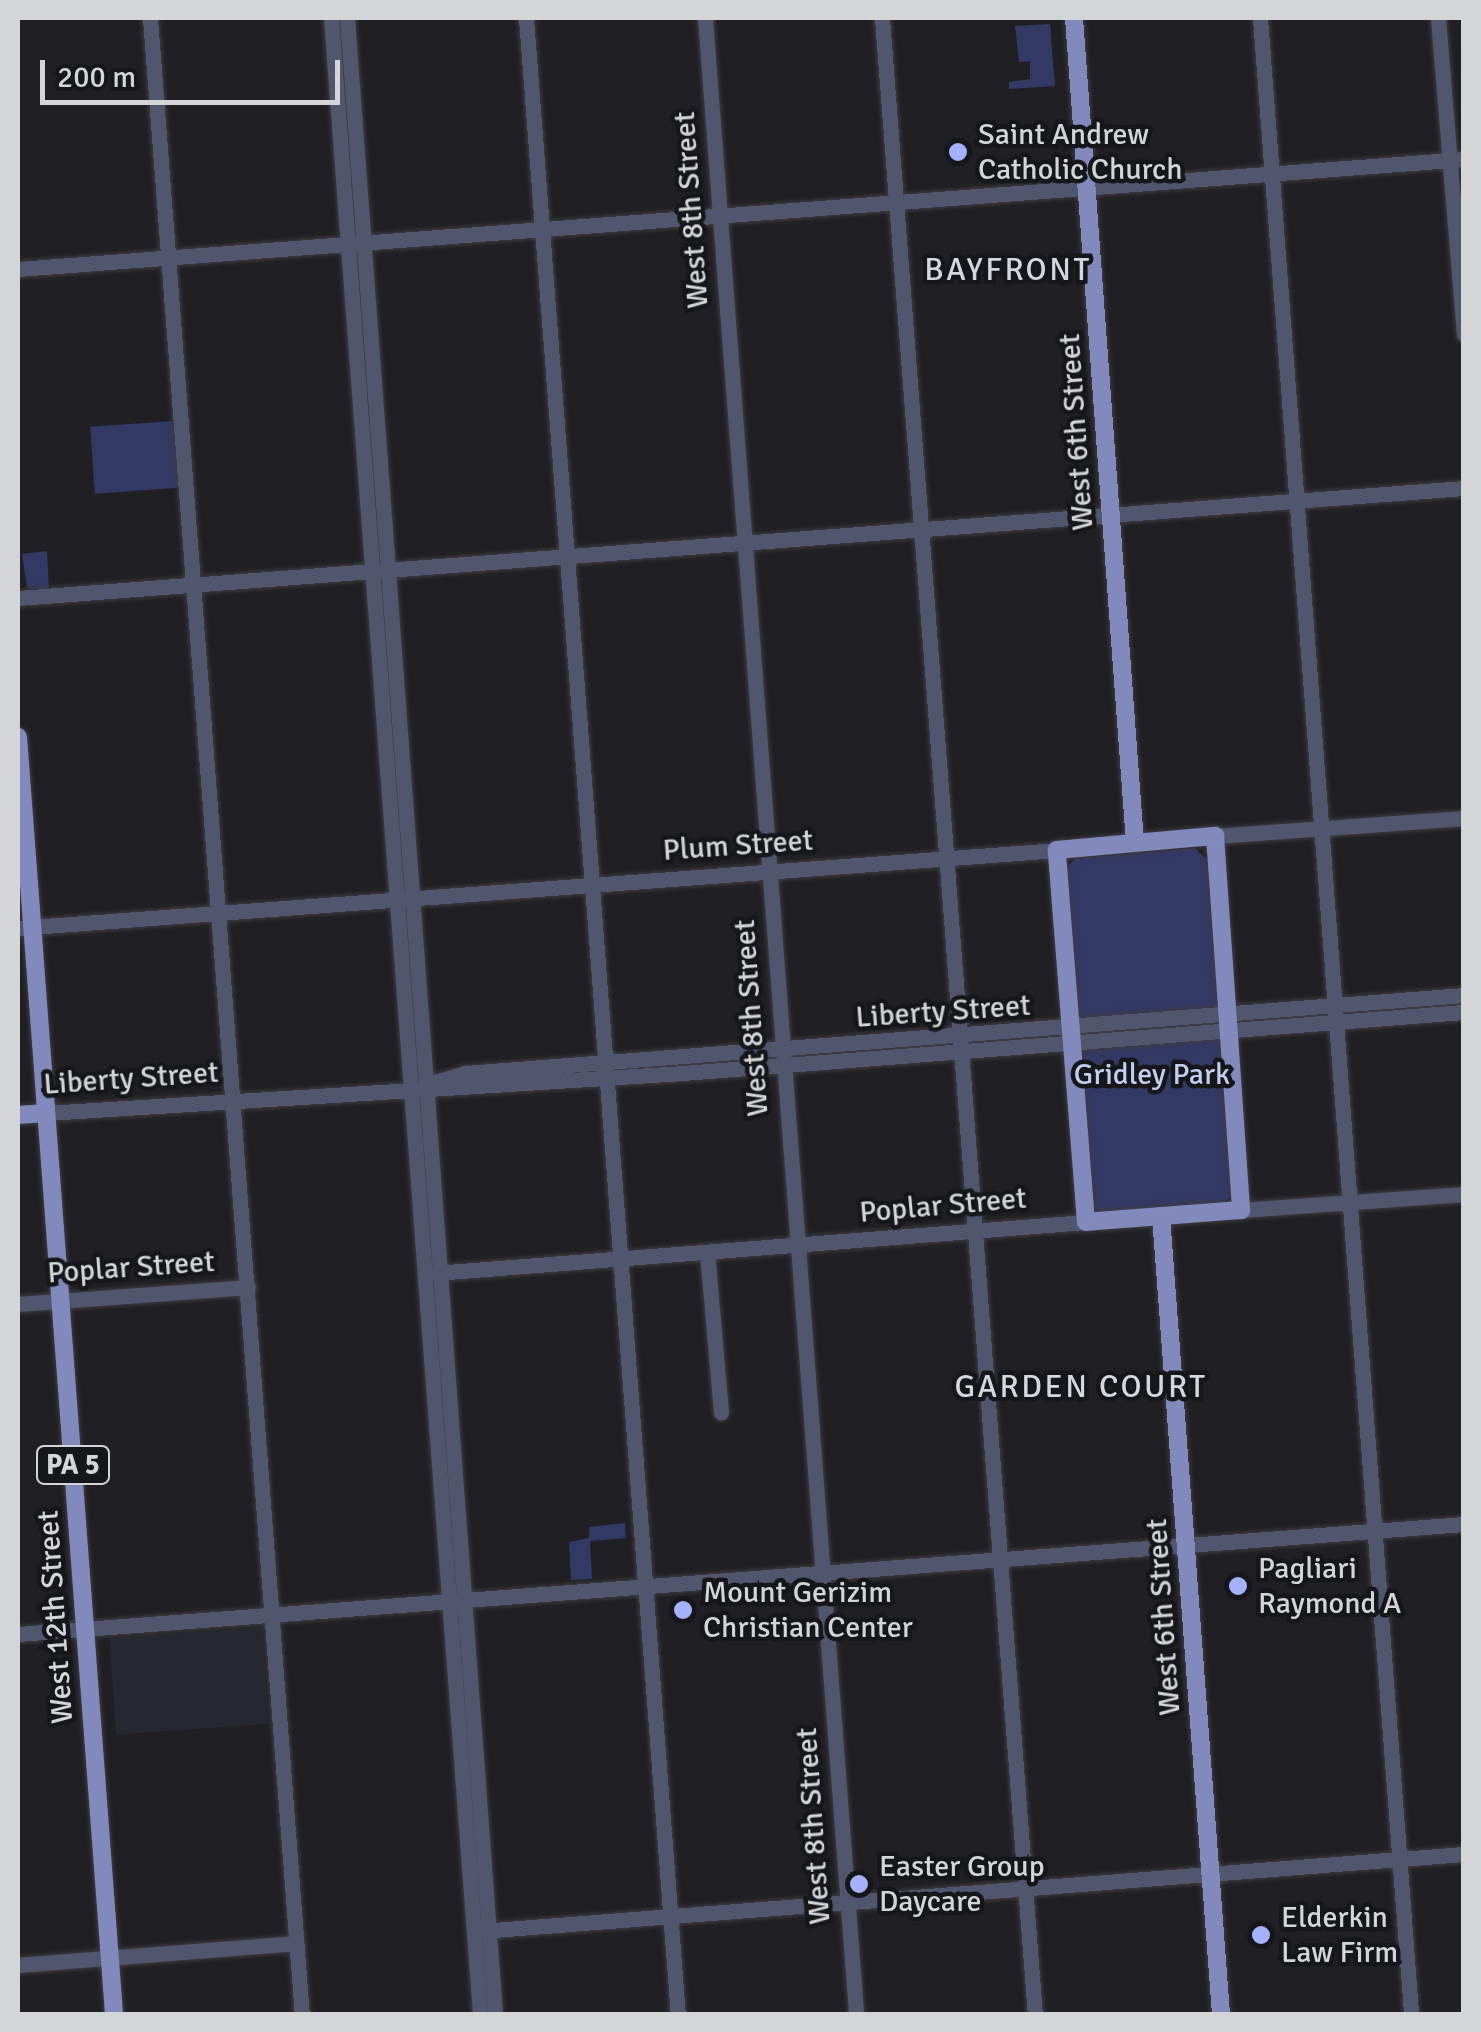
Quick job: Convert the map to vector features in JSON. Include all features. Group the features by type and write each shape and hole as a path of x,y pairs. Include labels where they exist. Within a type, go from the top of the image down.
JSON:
{"main road":[{"name":"West 6th Street","path":"1074,18 1135,842"},
{"name":"West 12th Street","path":"18,737 25,927 46,1113 114,2014"},
{"name":"Plum Street","path":"1058,850 1215,836"},
{"path":"1215,836 1241,1210"},
{"path":"1058,850 1086,1222"},
{"name":"Liberty Street","path":"18,1115 46,1113"},
{"name":"Poplar Street","path":"1086,1222 1241,1210"},
{"name":"West 6th Street","path":"1161,1216 1221,2014"}],"street":[{"path":"150,18 302,2014"},
{"path":"331,18 343,79 406,899 412,1086 434,1273 459,1600 481,1931 480,2014"},
{"path":"343,79 346,18"},
{"path":"526,18 678,2014"},
{"name":"West 8th Street","path":"705,18 856,2014"},
{"path":"882,18 1035,2014"},
{"path":"1260,18 1411,2014"},
{"path":"1438,18 1457,159 1464,334"},
{"path":"18,269 1457,159"},
{"path":"18,598 1464,488"},
{"name":"Plum Street","path":"1215,836 1464,818"},
{"name":"Plum Street","path":"25,927 1058,850"},
{"path":"406,899 429,1084 434,1273"},
{"name":"Liberty Street","path":"46,1113 412,1086 429,1084 443,1075 784,1059 1228,1024 1334,1014 1464,995"},
{"name":"Liberty Street","path":"1334,1014 1464,1012"},
{"name":"Poplar Street","path":"1241,1210 1464,1194"},
{"name":"Poplar Street","path":"434,1273 1086,1222"},
{"path":"708,1252 721,1412"},
{"name":"Poplar Street","path":"18,1304 248,1287"},
{"path":"18,1634 1464,1524"},
{"path":"481,1931 1464,1854"},
{"path":"481,1931 495,2014"},
{"path":"18,1965 296,1944"}],"shaded area":[{"path":"262,1627 269,1724 116,1734 109,1638"}],"green space":[{"path":"1050,24 1055,86 1009,89 1009,82 1030,79 1030,61 1019,62 1015,26"},
{"path":"174,421 179,488 95,494 90,427"},
{"path":"47,551 49,590 27,588 22,554"},
{"name":"Gridley Park","path":"1195,848 1207,860 1231,1196 1223,1203 1100,1212 1094,1208 1066,868 1076,858"},
{"path":"625,1523 626,1538 590,1541 592,1579 571,1580 569,1542 589,1538 589,1527"}],"place":[{"name":"Saint Andrew Catholic Church","path":"958,152"},
{"name":"Pagliari Raymond A","path":"1238,1586"},
{"name":"Mount Gerizim Christian Center","path":"683,1610"},
{"name":"Easter Group Daycare","path":"859,1884"},
{"name":"Elderkin Law Firm","path":"1261,1935"}],"district":[{"name":"BAYFRONT","path":"1008,270"},
{"name":"GARDEN COURT","path":"1081,1387"}]}
